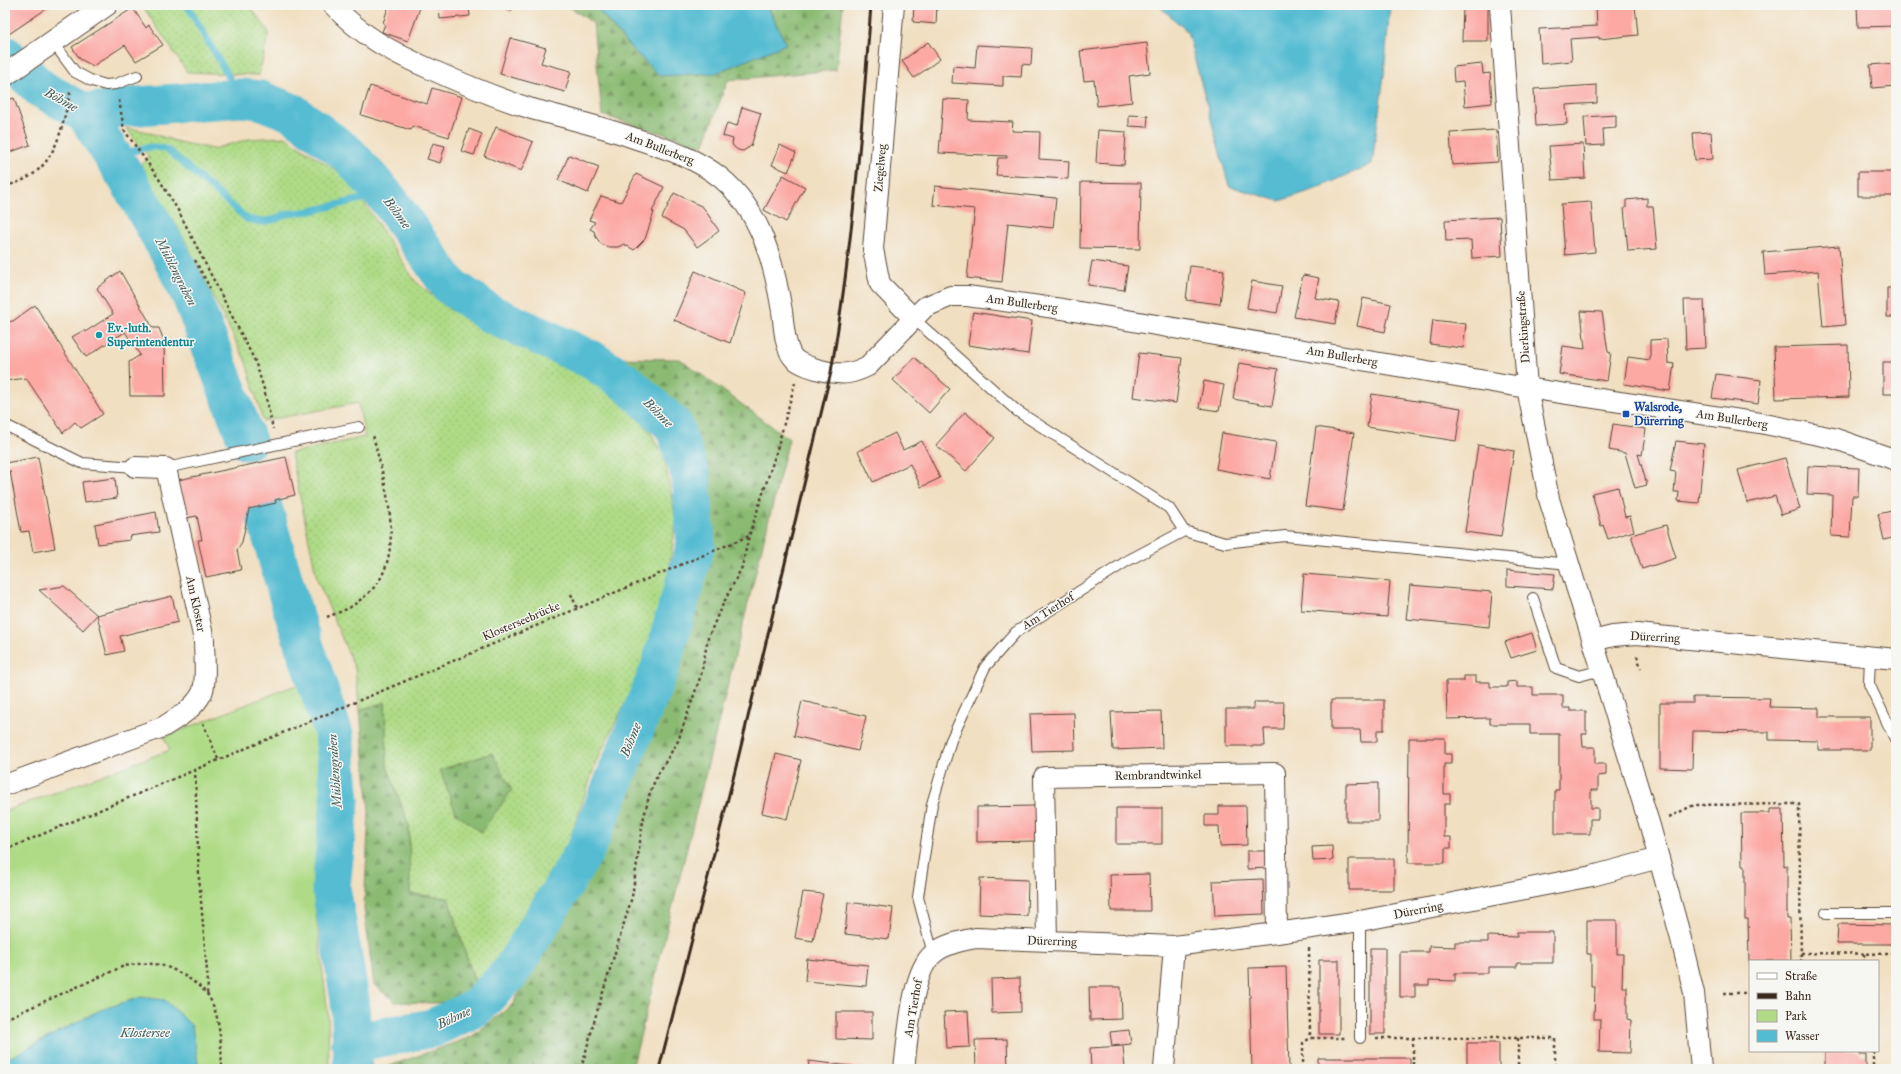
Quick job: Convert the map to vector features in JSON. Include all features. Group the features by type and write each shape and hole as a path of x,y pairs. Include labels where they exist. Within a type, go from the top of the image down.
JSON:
{"main road":[{"path":"5,75 106,5"}],"street":[{"name":"Am Bullerberg","path":"333,5 357,29 380,45 462,84 531,108 597,126 685,156 707,167 723,180 737,195 751,214 760,230 776,274 790,354 801,364 831,372 847,373 857,371 868,366 925,307 937,300 951,296 968,296 1062,309 1527,388 1760,423 1832,438 1896,460"},
{"name":"Ziegelweg","path":"894,5 873,249 880,284 913,318"},
{"name":"Dierkingstraße","path":"1500,5 1527,388 1549,499 1593,641"},
{"path":"135,467 166,468"},
{"name":"Am Kloster","path":"5,785 162,727 185,714 202,692 205,664 204,640 166,468"},
{"name":"Dürerring","path":"1593,641 1613,636 1637,634 1896,659"},
{"path":"1593,641 1659,858 1694,993 1701,1069"},
{"name":"Rembrandtwinkel","path":"1047,941 1044,777 1275,774 1278,934"},
{"name":"Dürerring","path":"933,954 951,944 976,938 1174,946 1278,934 1360,921 1592,876 1659,858"},
{"path":"1164,1069 1174,946"},
{"name":"Am Tierhof","path":"904,1069 914,1001 920,973 933,954"}],"lane":[{"path":"46,47 75,72 92,81 117,89 137,76"},
{"path":"913,318 1016,411 1169,508 1184,531 1225,543 1285,536 1569,564"},
{"path":"5,425 82,463 135,467"},
{"path":"166,468 359,427"},
{"name":"Am Tierhof","path":"933,954 918,897 932,804 951,740 985,667 1016,632 1127,561 1184,531"},
{"path":"1533,598 1556,668 1579,676 1602,670"},
{"path":"1870,656 1869,684 1896,741"},
{"path":"1826,913 1896,913"},
{"path":"1360,921 1360,1038"}],"path":[{"path":"5,186 17,184 34,174 46,163 54,150 64,122 72,87"},
{"path":"117,89 124,130 179,212 255,361 264,390 276,445"},
{"path":"196,260 210,288"},
{"path":"203,274 209,271"},
{"path":"581,1069 632,897 650,792 657,776 678,741 701,675 708,638 719,612 742,567 749,536 776,453 801,364"},
{"path":"328,617 354,605 378,581 388,560 391,530 385,487 373,432"},
{"name":"Klosterseebrücke","path":"5,850 300,724 749,536"},
{"path":"571,594 577,608"},
{"path":"1637,649 1641,668"},
{"path":"205,727 218,759"},
{"path":"195,769 199,878 208,983 207,995"},
{"path":"1666,818 1694,805 1799,804 1801,960"},
{"path":"1309,929 1310,1038"},
{"path":"1801,953 1896,954"},
{"path":"1864,954 1864,960"},
{"path":"5,1019 100,975 124,966 144,963 163,964 196,983 207,995 218,1026 222,1069"},
{"path":"1724,993 1749,993"},
{"path":"1303,1069 1303,1044 1310,1038 1555,1038 1555,1069"},
{"path":"1413,1038 1413,1069"},
{"path":"1518,1038 1518,1069"},
{"path":"1873,1052 1873,1069"}],"green space":[{"path":"142,5 249,5 269,32 259,75 187,72"},
{"path":"567,5 594,5 631,48 660,76 786,44 767,5 843,5 836,70 728,80 703,146 602,115 593,23"},
{"path":"126,128 144,131 178,142 213,149 249,139 285,137 348,178 415,281 450,310 608,384 651,433 665,461 676,521 665,596 643,667 596,762 567,848 496,965 477,989 448,898 410,894 409,826 387,766 385,702 360,710 355,669 317,579 291,453 365,437 358,403 263,421 246,362 186,242 140,165 149,157"},
{"path":"610,358 680,359 789,439 632,1069 389,1069 389,1066 471,1037 512,1005 596,856 673,666 711,534 707,466 676,406"},
{"path":"306,681 320,744 327,803 313,889 328,1015 329,1069 5,1069 5,811 170,750 164,737"},
{"path":"385,702 387,766 409,826 410,894 448,898 477,989 471,997 438,1003 395,1002 374,985 364,909 369,811 360,710"},
{"path":"492,753 512,790 481,832 456,813 440,770"}],"water":[{"path":"594,5 767,5 786,44 716,73 660,76 631,48"},
{"path":"1158,5 1390,5 1384,75 1372,164 1316,189 1279,201 1229,186 1187,31"},
{"name":"Klostersee","path":"141,997 165,1000 192,1026 199,1069 5,1069 5,1060 100,1010"}],"building":[{"path":"5,5 52,5 9,34 5,28"},
{"path":"389,5 421,5 408,41 382,32 385,24 383,23"},
{"path":"439,5 469,5 470,16 440,19"},
{"path":"501,5 515,5 510,12"},
{"path":"914,5 937,5 936,24 913,22"},
{"path":"1463,5 1488,5 1488,41 1462,41"},
{"path":"1596,5 1635,5 1638,35 1599,39 1599,37 1570,39 1572,61 1541,64 1539,29 1597,26"},
{"path":"1857,5 1896,5 1896,26 1858,27"},
{"path":"133,8 146,28 149,25 163,45 136,61 125,45 93,66 80,59 72,47"},
{"path":"510,38 546,48 541,63 571,71 565,92 500,74"},
{"path":"928,42 940,59 914,78 902,61"},
{"path":"1147,43 1150,73 1129,76 1132,102 1097,106 1094,80 1084,81 1080,51"},
{"path":"977,45 1032,48 1031,65 1022,64 1021,77 1003,76 1003,86 952,83 953,66 975,68"},
{"path":"1896,63 1896,86 1872,88 1870,65"},
{"path":"1482,64 1483,74 1490,73 1492,103 1465,106 1463,81 1454,82 1453,67"},
{"path":"1597,85 1597,103 1566,105 1567,124 1536,126 1534,89"},
{"path":"370,86 427,104 432,88 462,97 449,137 413,126 411,130 361,115"},
{"path":"14,98 30,145 5,154 5,101"},
{"path":"943,99 969,100 968,120 1013,122 1012,131 1040,132 1039,159 1069,161 1068,179 996,175 998,158 1007,158 1007,156 939,153"},
{"path":"742,107 761,113 751,146 743,151 734,147 732,144 733,139 723,136 727,123 737,126"},
{"path":"1129,115 1148,116 1147,127 1129,126"},
{"path":"1616,115 1616,128 1603,129 1604,145 1586,146 1584,117"},
{"path":"496,127 533,142 521,171 484,156"},
{"path":"469,129 482,134 474,155 461,151"},
{"path":"1098,130 1126,132 1124,165 1096,163"},
{"path":"1496,130 1498,162 1452,165 1450,133"},
{"path":"1711,132 1713,159 1695,160 1693,133"},
{"path":"433,143 445,146 440,163 427,159"},
{"path":"1583,144 1585,178 1552,180 1549,146"},
{"path":"780,145 796,153 788,172 772,165"},
{"path":"569,155 599,167 588,193 558,180"},
{"path":"1858,172 1896,172 1896,196 1858,196"},
{"path":"636,174 664,187 652,212 654,212 645,239 634,250 624,244 618,247 608,247 601,244 594,231 590,229 595,222 589,220 601,196 621,202"},
{"path":"783,175 805,187 786,222 764,210"},
{"path":"1081,182 1141,183 1140,249 1080,248"},
{"path":"935,186 1056,198 1053,228 1008,223 1002,282 967,278 975,209 933,205"},
{"path":"674,193 703,207 719,231 697,247 684,230 662,218"},
{"path":"1647,198 1647,206 1653,206 1657,249 1628,251 1624,208 1626,208 1626,200"},
{"path":"1591,202 1595,252 1565,255 1561,204"},
{"path":"1500,217 1502,256 1472,258 1471,240 1446,241 1445,220"},
{"path":"1839,246 1845,325 1823,327 1818,271 1765,275 1763,252"},
{"path":"1092,261 1128,266 1124,290 1088,285"},
{"path":"1190,266 1224,270 1220,304 1186,300"},
{"name":"Ev.-luth. Superintendentur","path":"120,271 153,328 159,328 164,341 165,396 130,396 129,362 140,355 125,332 86,357 72,337 84,330 85,332 113,314 97,288"},
{"path":"695,271 746,293 730,343 674,320"},
{"path":"1303,275 1319,278 1315,298 1339,302 1335,324 1294,317"},
{"path":"1252,281 1282,286 1277,313 1247,308"},
{"path":"1887,288 1896,288 1896,317 1887,317"},
{"path":"1363,298 1391,304 1385,332 1357,326"},
{"path":"1684,300 1704,300 1706,348 1686,349"},
{"path":"35,305 103,414 81,428 75,422 63,433 26,378 5,381 5,322 13,321"},
{"path":"1581,311 1602,312 1608,352 1611,353 1607,381 1559,374 1563,346 1585,349"},
{"path":"973,312 1032,321 1028,354 968,345"},
{"path":"1433,320 1466,324 1463,348 1430,344"},
{"path":"1667,339 1668,363 1674,364 1670,391 1624,384 1628,357 1650,360 1650,340"},
{"path":"1848,345 1849,397 1776,399 1774,347"},
{"path":"1139,353 1182,358 1176,403 1133,397"},
{"path":"914,357 950,389 929,413 893,380"},
{"path":"1883,362 1896,362 1896,394 1883,394"},
{"path":"1239,363 1278,369 1272,406 1233,399"},
{"path":"1716,374 1761,380 1758,404 1712,398"},
{"path":"1204,381 1224,385 1219,411 1199,408"},
{"path":"1372,394 1461,408 1456,441 1367,427"},
{"path":"965,412 995,438 966,471 936,445"},
{"path":"1613,424 1646,429 1642,455 1638,454 1647,485 1635,488 1625,453 1609,450"},
{"path":"1316,427 1354,433 1343,511 1305,506"},
{"path":"895,433 903,450 922,441 940,478 921,487 910,464 873,482 858,451"},
{"path":"1222,433 1276,442 1270,479 1216,469"},
{"path":"1676,441 1704,444 1699,503 1678,501 1679,492 1674,492 1676,472 1670,471"},
{"path":"1478,445 1514,451 1501,537 1465,532"},
{"path":"38,457 55,548 33,552 29,531 21,532 10,471 5,472 5,463"},
{"path":"286,457 295,495 275,500 276,503 249,509 242,542 237,550 241,570 206,577 198,540 202,540 197,516 186,518 178,480"},
{"path":"1785,458 1800,509 1781,515 1775,496 1747,503 1738,470"},
{"path":"1808,466 1859,468 1858,496 1852,496 1850,537 1831,536 1832,495 1807,494"},
{"path":"115,478 117,498 85,502 82,482"},
{"path":"1618,487 1625,517 1630,516 1634,531 1608,539 1603,525 1601,526 1592,493"},
{"path":"1896,510 1896,537 1884,540 1878,514"},
{"path":"156,512 159,532 129,536 130,540 98,544 95,524"},
{"path":"1666,525 1676,558 1642,569 1631,535"},
{"path":"1507,570 1555,574 1553,589 1507,586"},
{"path":"1304,574 1390,581 1387,617 1301,610"},
{"path":"1410,585 1492,592 1489,627 1406,619"},
{"path":"64,586 97,615 83,630 39,590"},
{"path":"172,596 178,622 120,636 124,651 107,655 97,615"},
{"path":"1532,633 1537,650 1511,658 1505,642"},
{"path":"1464,676 1476,676 1476,682 1490,682 1490,687 1507,687 1507,682 1517,681 1517,687 1533,687 1533,695 1563,695 1563,708 1570,708 1570,711 1586,711 1586,734 1582,734 1583,747 1595,747 1595,764 1606,764 1606,775 1598,776 1598,790 1591,790 1591,808 1598,808 1598,819 1590,819 1590,834 1555,834 1555,790 1559,790 1559,734 1530,734 1530,724 1490,724 1490,718 1447,719 1446,681 1464,681"},
{"path":"1693,697 1770,698 1769,707 1819,708 1819,717 1870,717 1870,750 1818,750 1818,741 1769,740 1769,732 1693,731 1692,769 1660,768 1660,703 1693,703"},
{"path":"1331,700 1384,700 1384,730 1377,730 1377,742 1361,742 1360,730 1331,730"},
{"path":"802,701 866,716 858,751 794,736"},
{"path":"1254,702 1284,702 1283,729 1264,729 1265,746 1226,746 1226,709 1254,709"},
{"path":"1161,711 1162,748 1113,750 1111,712"},
{"path":"1074,713 1075,750 1032,751 1030,714"},
{"path":"1409,738 1445,738 1445,754 1451,754 1451,764 1444,764 1444,794 1450,794 1450,804 1444,804 1444,837 1451,837 1451,848 1445,848 1445,863 1408,863"},
{"path":"776,754 801,760 787,819 762,813"},
{"path":"1378,783 1378,821 1346,821 1346,784"},
{"path":"1036,806 1036,841 977,842 977,807"},
{"path":"1219,806 1246,806 1247,845 1220,846 1219,826 1205,826 1205,815 1219,815"},
{"path":"1116,808 1162,808 1162,844 1116,844"},
{"path":"1770,809 1783,809 1784,866 1787,865 1787,919 1790,919 1791,960 1749,961 1748,919 1745,919 1745,866 1742,866 1741,813 1770,813"},
{"path":"1332,846 1333,860 1313,861 1312,847"},
{"path":"1247,851 1267,851 1267,868 1247,869"},
{"path":"1349,859 1394,859 1394,890 1349,890"},
{"path":"1149,874 1150,911 1111,911 1110,875"},
{"path":"980,878 1028,880 1027,916 979,914"},
{"path":"1263,879 1264,914 1215,916 1213,881"},
{"path":"803,892 823,894 813,941 795,938"},
{"path":"848,902 893,908 889,939 845,934"},
{"path":"1587,920 1617,920 1617,954 1623,954 1622,987 1627,987 1627,1019 1631,1020 1630,1053 1599,1052 1600,1019 1594,1019 1595,987 1591,987 1591,954 1587,954"},
{"path":"1838,924 1896,925 1896,944 1837,944"},
{"path":"1517,932 1553,932 1553,963 1517,963 1517,967 1488,967 1488,973 1455,973 1455,981 1429,980 1429,985 1415,985 1415,997 1400,997 1400,952 1429,952 1429,946 1455,947 1455,942 1488,942 1488,936 1517,937"},
{"path":"1370,948 1385,948 1385,1034 1370,1034"},
{"path":"807,959 868,965 866,986 805,981"},
{"path":"1319,960 1339,960 1339,1034 1319,1034"},
{"path":"1286,967 1289,1069 1252,1069 1249,968"},
{"path":"1020,978 1021,1012 992,1013 991,979"},
{"path":"1089,987 1121,987 1122,1019 1090,1020"},
{"path":"968,1011 970,1047 946,1048 944,1012"},
{"path":"836,1012 872,1012 872,1040 836,1039"},
{"path":"1129,1030 1131,1044 1112,1046 1110,1032"},
{"path":"1007,1039 1008,1069 976,1069 975,1040"},
{"path":"1467,1043 1499,1043 1499,1069 1467,1069"},
{"path":"1123,1046 1125,1069 1091,1069 1090,1048"},
{"path":"1825,1052 1860,1052 1860,1054 1866,1054 1866,1069 1825,1069"},
{"path":"1318,1058 1410,1058 1410,1069 1318,1069"},
{"path":"809,1061 866,1068 866,1069 808,1069"}],"waterway":[{"path":"187,5 241,98"},
{"name":"Böhme","path":"5,55 41,89 85,113 126,107 241,98 260,100 293,113 348,154 388,199 449,285 489,313 592,360 628,384 674,426 691,476 696,544 660,668 586,849 510,973 475,1008 433,1028 351,1043"},
{"name":"Mühlengraben","path":"85,113 128,180 169,252 191,296 247,441"},
{"path":"113,158 148,147 162,148 169,151 247,219 262,222 276,219 286,214 311,211 383,194"},
{"name":"Mühlengraben","path":"263,507 288,596 334,735 340,801 331,887 350,1000 353,1069"}],"railway":[{"path":"659,1069 735,771 831,372 851,235 871,5"}],"place":[{"name":"Ev.-luth. Superintendentur","path":"99,335"},
{"name":"Walsrode, Dürerring","path":"1626,414"}]}
